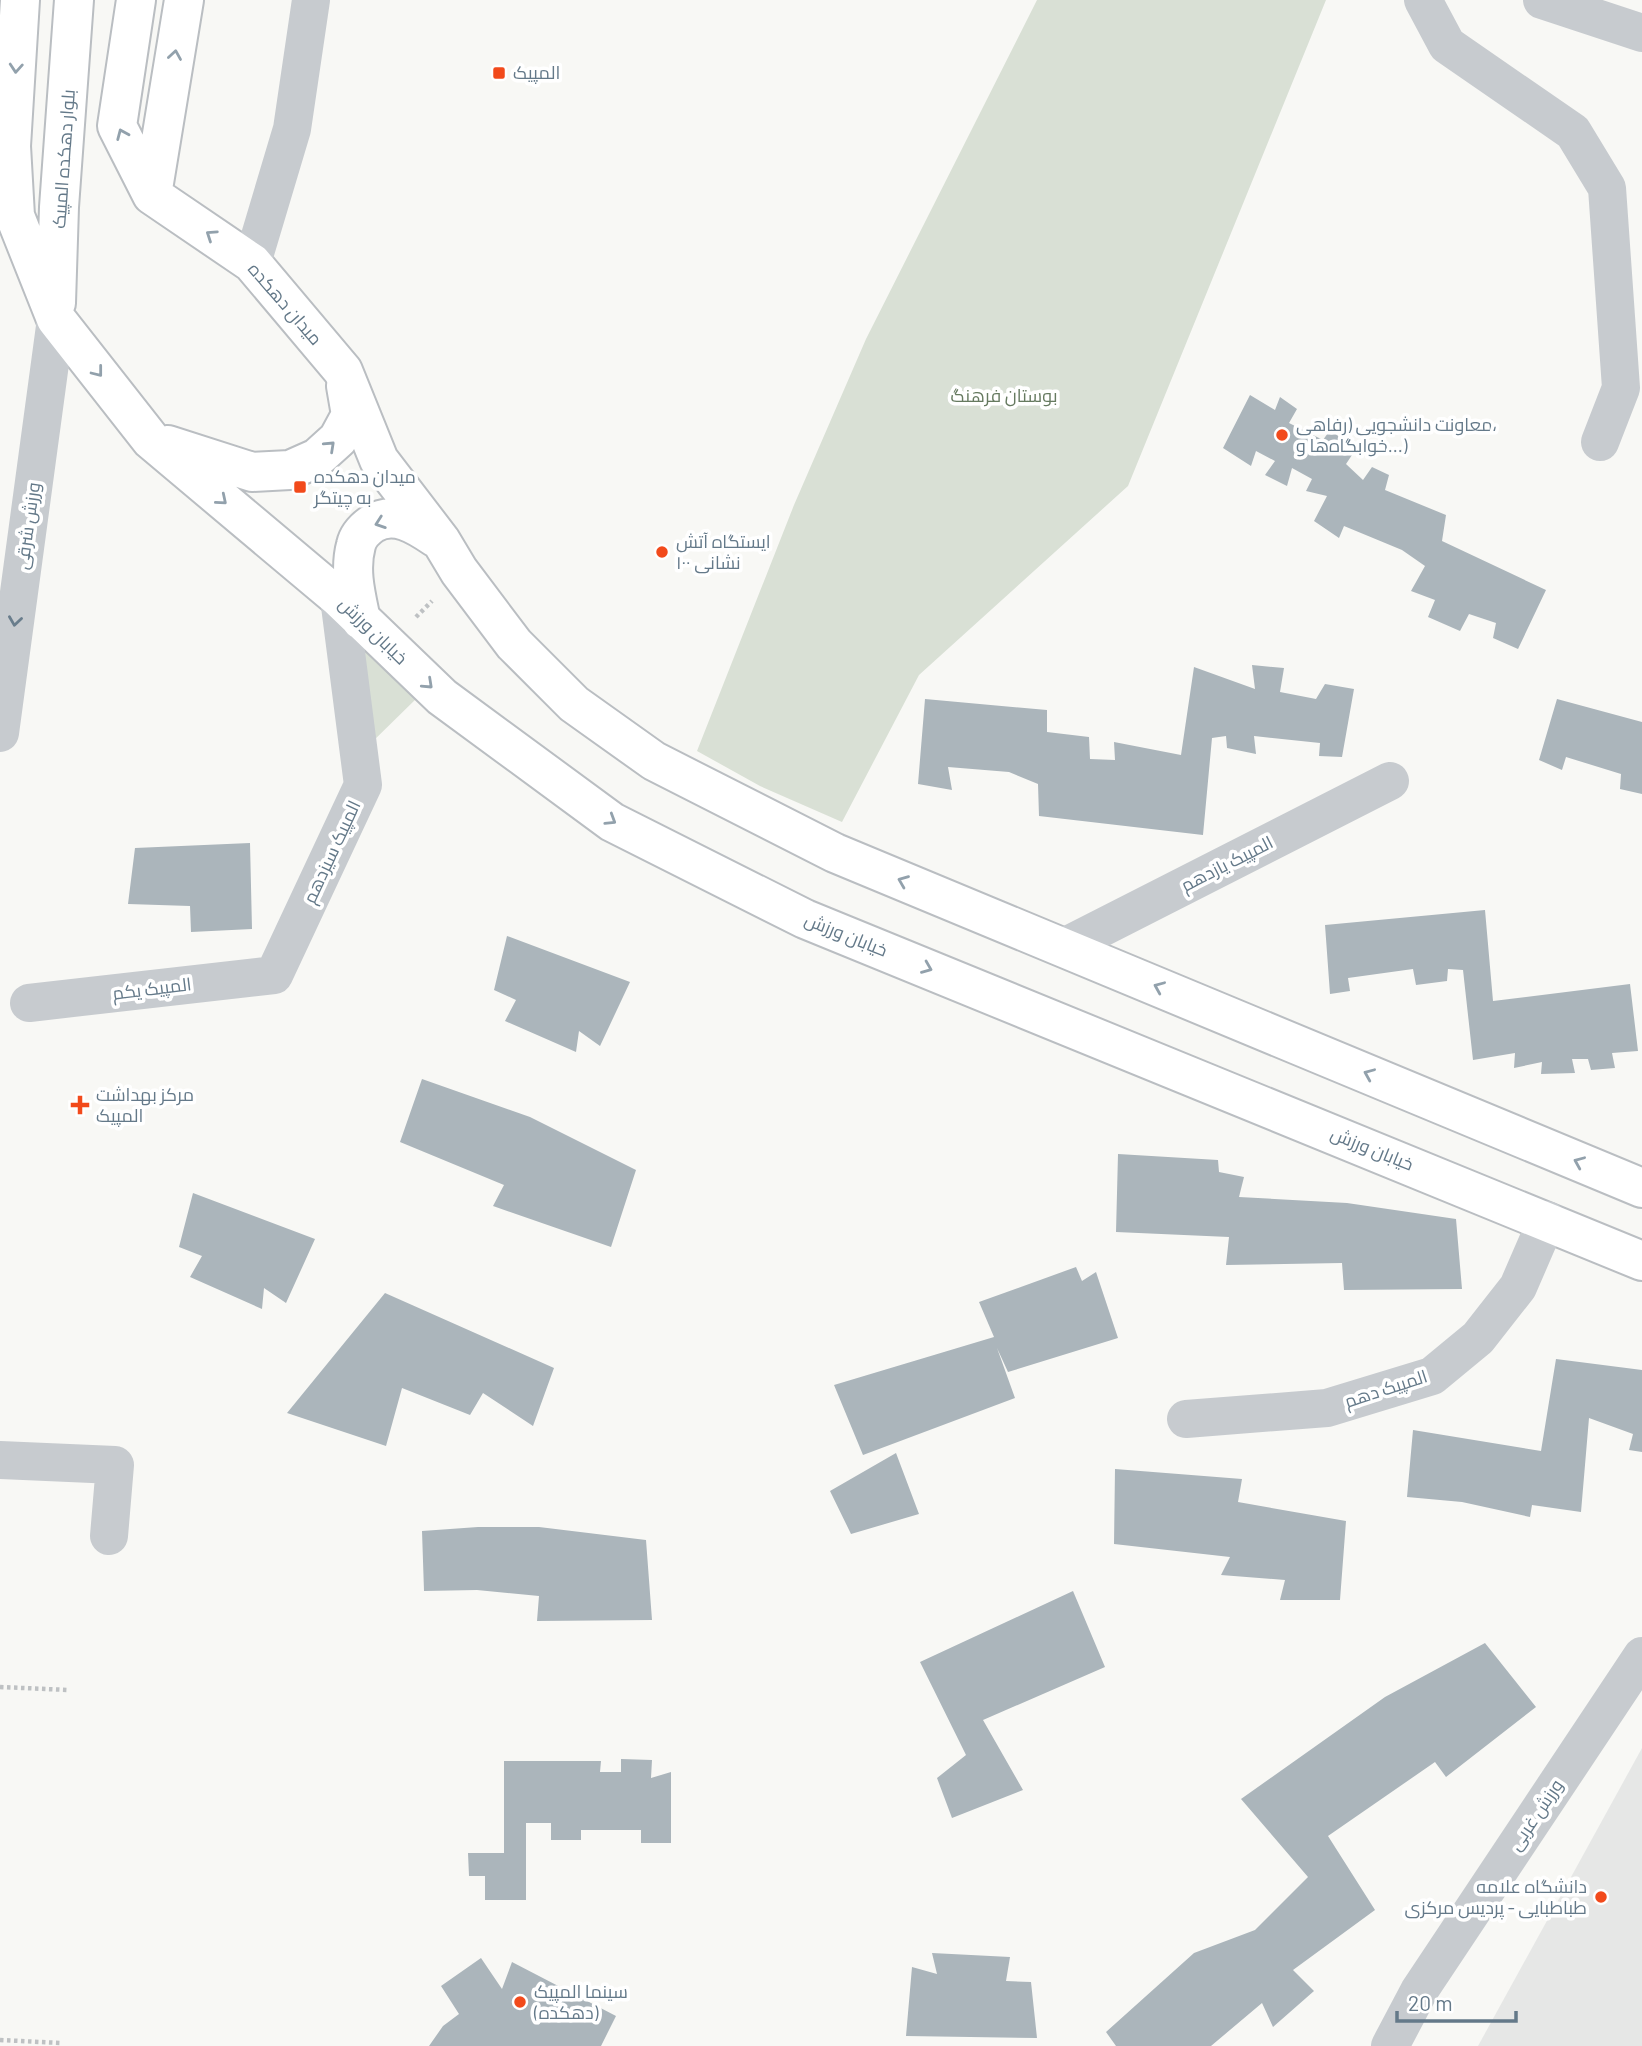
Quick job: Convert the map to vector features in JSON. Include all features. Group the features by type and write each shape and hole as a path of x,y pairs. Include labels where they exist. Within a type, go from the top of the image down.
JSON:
{"main road":[{"path":"20,0 11,146 15,216 56,319 151,440 252,472 290,470 317,458 338,439 348,422 351,415 343,371"},
{"name":"بلوار دهکده المپیک","path":"56,319 59,207 74,0"},
{"path":"136,0 117,126 152,195"},
{"path":"152,195 184,0"},
{"name":"میدان دهکده","path":"152,195 252,263 343,371"},
{"path":"343,371 379,460 514,644 574,704 654,761 835,853 1642,1188"},
{"name":"خیابان ورزش","path":"151,440 350,609 442,697 612,822 805,919 1642,1261"},
{"path":"350,609 356,542 364,529 378,520 397,518 416,524 441,541"}],"street":[{"path":"252,263 292,128 311,0"},
{"path":"1423,0 1447,46 1573,132 1607,188 1621,388 1601,442"},
{"path":"1542,0 1642,33"},
{"name":"ورزش شرقی","path":"0,733 56,319"},
{"path":"0,572 27,529"},
{"name":"المپیک سیزدهم","path":"274,975 363,785 350,609"},
{"name":"المپیک یازدهم","path":"1064,947 1390,781"},
{"name":"المپیک یکم","path":"29,1003 274,975"},
{"name":"المپیک دهم","path":"1186,1419 1327,1408 1432,1376 1478,1338 1518,1287 1547,1220"},
{"path":"0,1460 115,1465 110,1536"},
{"name":"ورزش غربی","path":"1390,2046 1419,1991 1642,1657"}],"path":[{"path":"0,1687 69,1690"},
{"path":"0,2040 61,2043"}],"shaded area":[{"name":"دانشگاه علامه طباطبایی - پردیس مرکزی","path":"1642,1748 1642,2046 1478,2046"}],"green space":[{"name":"بوستان فرهنگ","path":"1037,0 1326,0 1128,486 919,675 842,822 760,786 697,751 794,505 866,339"},
{"path":"356,638 418,697 366,748"}],"building":[{"path":"1250,395 1275,410 1280,397 1297,409 1289,423 1323,440 1330,430 1356,449 1346,464 1363,480 1372,467 1389,475 1385,490 1446,515 1442,541 1546,590 1518,649 1493,638 1496,623 1469,614 1460,631 1428,617 1435,600 1411,591 1425,566 1402,550 1344,526 1339,538 1314,521 1327,496 1306,491 1312,479 1292,468 1287,486 1265,475 1275,461 1256,451 1251,466 1223,448"},
{"path":"1252,665 1284,668 1280,692 1316,699 1325,684 1354,689 1342,757 1319,756 1320,743 1254,736 1256,754 1227,748 1226,736 1212,738 1203,835 1039,816 1038,784 1009,772 948,767 952,790 918,784 925,699 1047,710 1047,732 1089,737 1090,759 1115,760 1114,742 1181,755 1194,667 1255,689"},
{"path":"1557,699 1642,722 1642,794 1620,789 1621,774 1566,757 1562,770 1539,760"},
{"path":"250,843 252,929 191,932 190,906 128,904 135,848"},
{"path":"1485,910 1493,1001 1630,984 1638,1051 1612,1053 1615,1068 1591,1070 1588,1059 1572,1059 1575,1073 1541,1074 1542,1062 1514,1068 1515,1053 1473,1060 1463,970 1448,969 1447,981 1416,985 1413,969 1348,978 1350,991 1330,994 1325,925"},
{"path":"507,936 630,982 600,1046 579,1031 576,1052 505,1021 516,1000 494,990"},
{"path":"422,1079 530,1117 636,1170 611,1247 493,1206 504,1185 400,1142"},
{"path":"1118,1154 1218,1160 1219,1172 1244,1177 1239,1197 1347,1203 1456,1219 1462,1289 1344,1290 1342,1263 1226,1265 1229,1237 1116,1232"},
{"path":"193,1193 315,1239 286,1303 264,1288 262,1309 190,1277 202,1256 179,1247"},
{"path":"1076,1267 1082,1281 1096,1272 1118,1338 1008,1372 997,1348 1015,1398 863,1455 834,1385 994,1337 979,1302"},
{"path":"385,1293 554,1368 533,1426 483,1393 470,1415 402,1388 386,1446 287,1413"},
{"path":"1556,1359 1642,1370 1642,1452 1629,1450 1633,1434 1589,1418 1581,1512 1532,1505 1530,1517 1462,1502 1407,1497 1413,1430 1541,1451"},
{"path":"896,1453 919,1514 851,1534 830,1491"},
{"path":"1115,1469 1242,1479 1238,1502 1346,1521 1340,1600 1280,1600 1285,1580 1221,1575 1230,1557 1114,1544"},
{"path":"539,1527 646,1540 652,1620 537,1621 539,1596 477,1590 424,1591 422,1531"},
{"path":"1073,1591 1105,1667 983,1720 1023,1790 952,1818 937,1778 966,1755 920,1662"},
{"path":"1485,1643 1536,1707 1446,1777 1435,1762 1328,1836 1375,1910 1293,1970 1314,1991 1273,2027 1262,2003 1211,2046 1116,2046 1106,2032 1194,1953 1255,1930 1308,1877 1241,1799 1385,1697"},
{"path":"621,1759 652,1760 651,1778 671,1772 671,1843 641,1843 641,1830 581,1830 581,1840 551,1840 551,1823 526,1823 526,1900 485,1900 485,1876 469,1876 468,1853 504,1853 504,1761 601,1761 600,1772 621,1772"},
{"path":"932,1953 1010,1957 1006,1981 1031,1982 1037,2038 906,2036 912,1967 937,1974"},
{"name":"سینما المپیک (دهکده)","path":"481,1958 502,1989 512,1962 616,2016 601,2046 429,2046 443,2026 459,2014 441,1986"}],"place":[{"name":"المپیک","path":"499,73"},
{"name":"معاونت دانشجویی (رفاهی، خوابگاه‌ها و...)","path":"1282,435"},
{"name":"میدان دهکده به چیتگر","path":"300,487"},
{"name":"ایستگاه آتش نشانی ۱۰۰","path":"662,552"},
{"name":"مرکز بهداشت المپیک","path":"80,1105"},
{"name":"دانشگاه علامه طباطبایی - پردیس مرکزی","path":"1601,1897"},
{"name":"سینما المپیک (دهکده)","path":"520,2002"}]}
